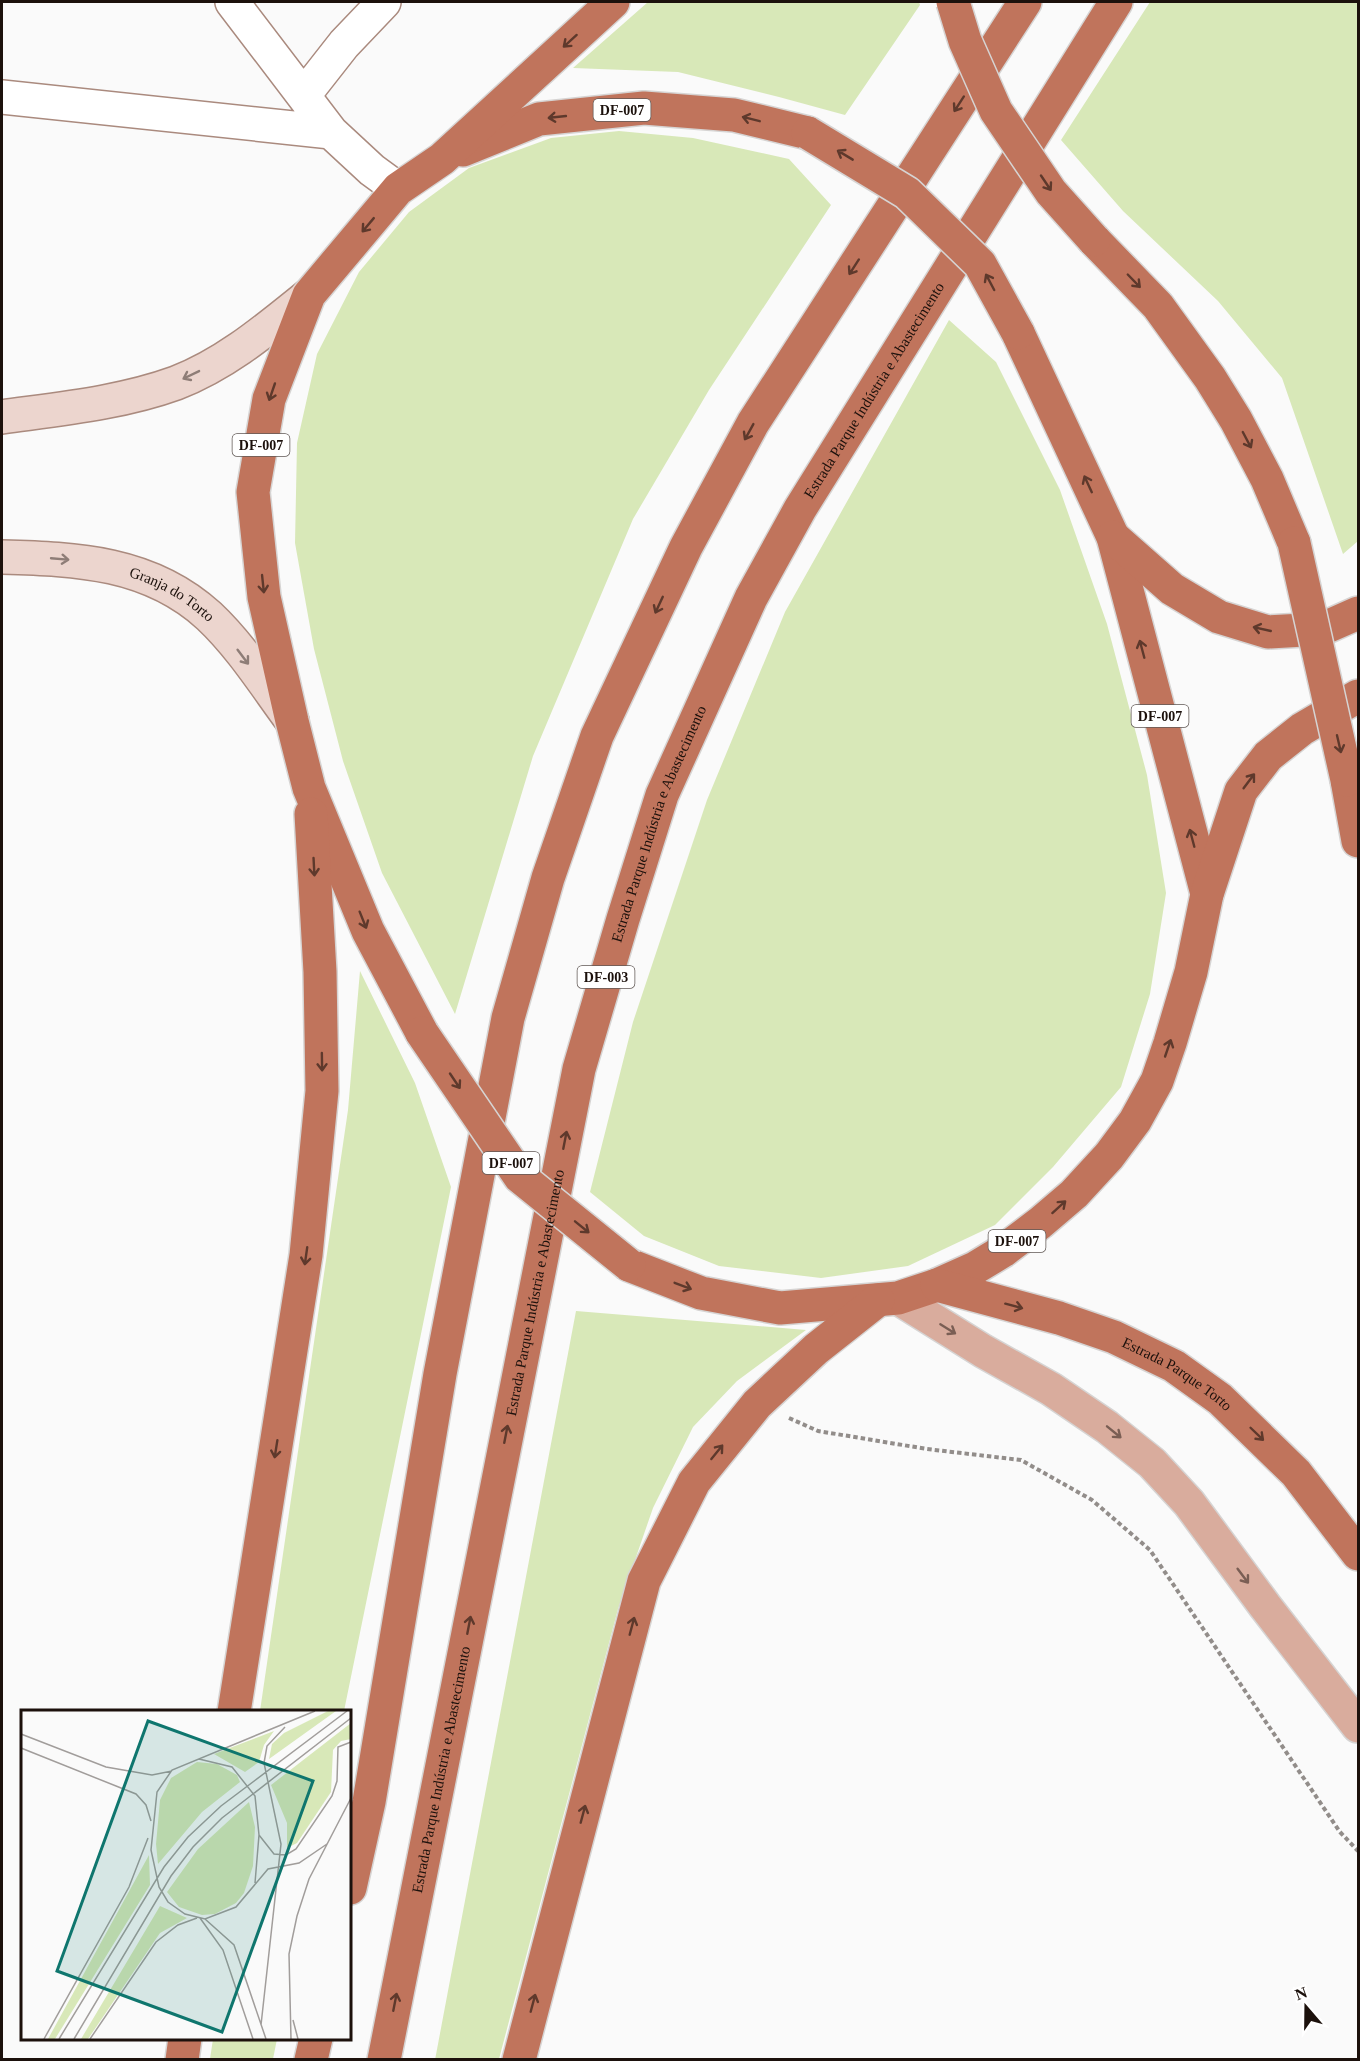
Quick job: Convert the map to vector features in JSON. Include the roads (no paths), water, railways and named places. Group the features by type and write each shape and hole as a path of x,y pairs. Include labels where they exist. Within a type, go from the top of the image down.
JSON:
{"highway":[{"name":"DF-007","path":"442,159 539,119 644,108 734,115 808,133 908,193 980,264 1018,333 1113,537 1207,894 1191,972 1157,1081 1135,1121 1109,1156 1074,1194 1040,1223 994,1256 937,1285 888,1299 780,1308 701,1293 629,1265 520,1177 422,1033 368,931 309,788 292,721 264,597 253,492 269,399 309,295 398,189 442,159 613,2"},
{"path":"954,2 965,41 996,111 1051,192 1158,306 1210,378 1236,420 1267,479 1294,543 1359,841"},
{"path":"351,1883 369,1802 440,1374 508,1018 548,878 597,736 686,547 753,423 1025,2"},
{"name":"Estrada Parque Indústria e Abastecimento","path":"384,2060 579,1069 662,795 751,598 800,509 1116,2"},
{"path":"1113,537 1172,590 1219,617 1268,632 1322,629 1359,613"},
{"path":"1207,894 1241,791 1254,774 1268,756 1302,729 1359,696"},
{"path":"234,1710 306,1255 322,1091 320,972 309,788"},
{"name":"Estrada Parque Torto","path":"937,1285 1059,1318 1114,1337 1174,1366 1220,1399 1296,1473 1359,1554"},
{"path":"519,2060 644,1581 694,1482 759,1402 816,1349 888,1299"},
{"path":"182,2060 185,2040"},
{"path":"311,2060 316,2040"}],"main road":[{"path":"888,1299 1051,1389 1107,1427 1152,1463 1189,1503 1265,1606 1359,1726"}],"street":[{"path":"232,2 331,132 372,170 398,189"},
{"path":"304,95 344,44 384,2"},
{"path":"2,97 331,132"},
{"path":"2,417 74,407 177,382 222,360 266,330 309,295"},
{"name":"Granja do Torto","path":"2,557 105,564 150,578 184,597 208,615 225,634 292,721"}]}
